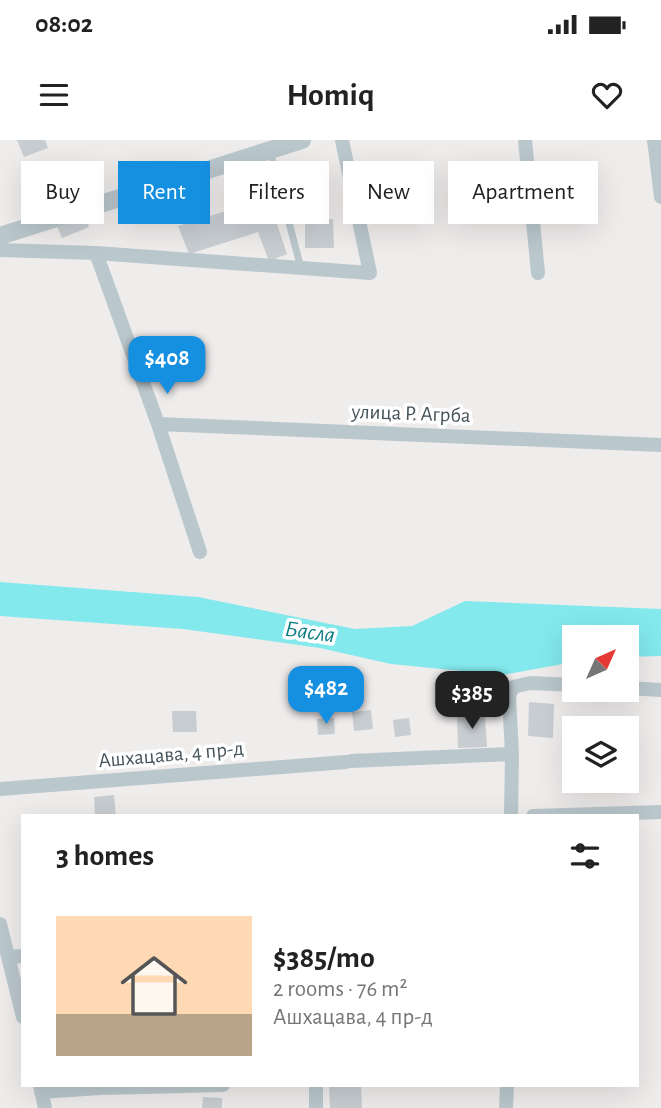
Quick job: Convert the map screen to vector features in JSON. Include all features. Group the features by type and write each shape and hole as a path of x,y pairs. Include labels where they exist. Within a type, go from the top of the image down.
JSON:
{"street":[{"path":"1,241 302,140"},
{"path":"1,241 96,253 370,273 342,140"},
{"path":"525,140 538,273"},
{"path":"654,140 661,197"},
{"path":"96,253 158,424 200,552"},
{"name":"улица Р. Агрба","path":"158,424 661,445"},
{"path":"512,814 509,696 513,687 530,683 562,684"},
{"path":"639,689 661,690"},
{"name":"Ашхацава, 4 пр-д","path":"0,789 349,761 512,754"},
{"path":"597,814 661,812"},
{"path":"0,924 15,957 21,1002"},
{"path":"44,1108 40,1088 141,1087"},
{"path":"316,1087 316,1108"},
{"path":"506,1108 507,1087"}],"lane":[{"path":"269,149 301,268"}],"water":[{"name":"Басла","path":"0,582 198,597 355,629 412,626 465,601 661,609 661,656 639,657 639,625 562,625 562,664 502,675 391,664 320,648 183,629 0,616"}],"building":[{"path":"17,140 45,140 48,148 24,157"},
{"path":"224,212 224,224 277,224 287,254 269,261 258,232 189,254 178,226 210,224 210,216"},
{"path":"329,219 333,219 334,248 305,248 305,224 329,224"},
{"path":"56,224 88,224 89,227 62,238"},
{"path":"529,702 554,704 553,738 528,736"},
{"path":"371,710 373,729 354,731 352,712"},
{"path":"172,711 196,711 197,732 173,732"},
{"path":"485,714 487,747 458,748 457,715"},
{"path":"334,718 335,734 318,735 317,719"},
{"path":"409,718 411,735 395,737 393,720"},
{"path":"114,795 116,814 95,814 94,797"},
{"path":"329,1087 361,1087 362,1108 330,1108"},
{"path":"203,1097 222,1098 222,1108 202,1108"}]}
